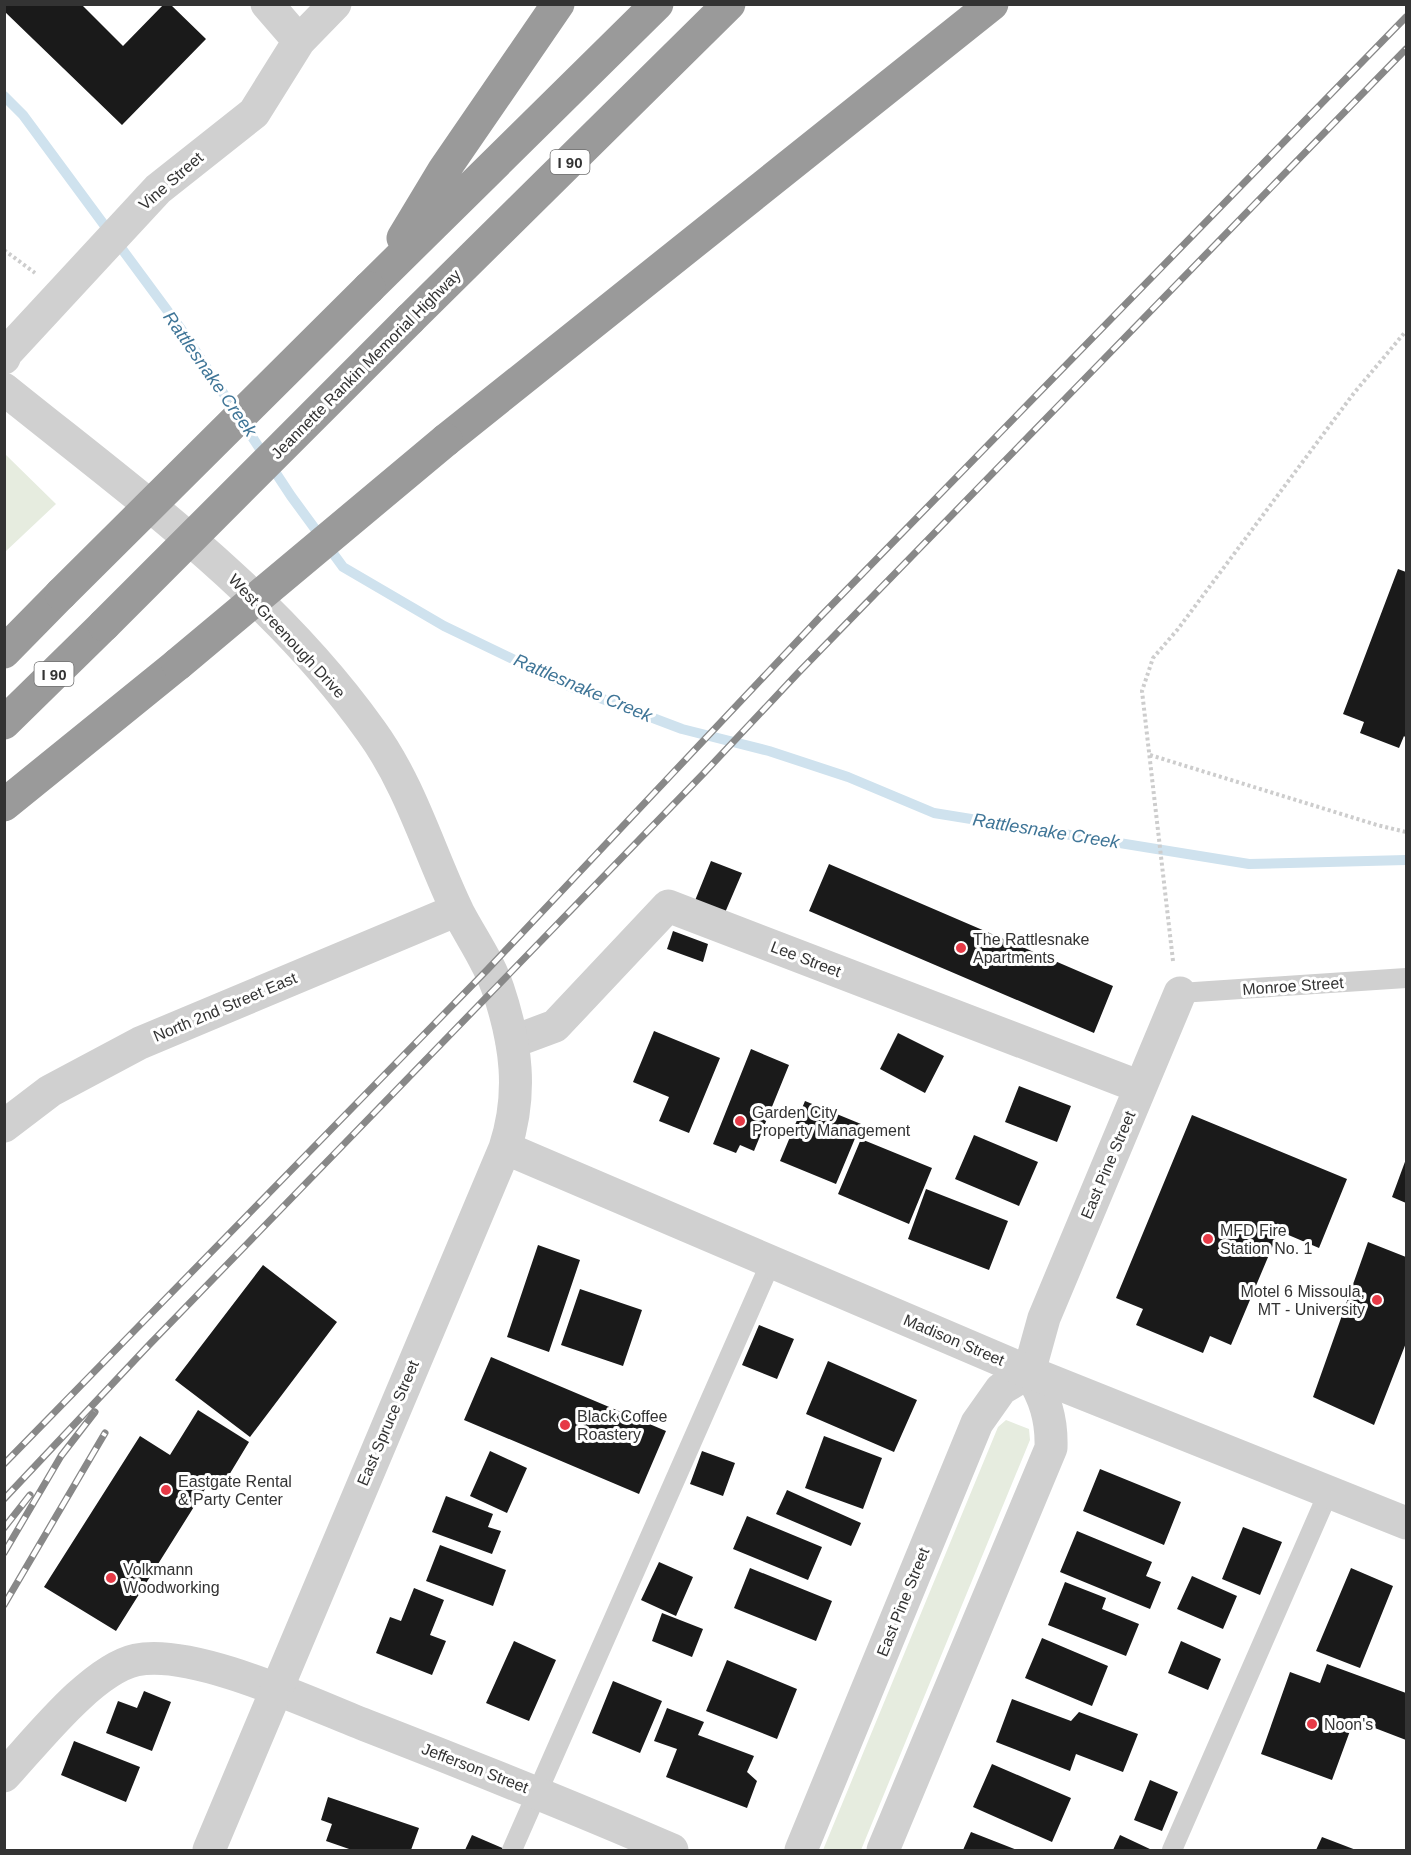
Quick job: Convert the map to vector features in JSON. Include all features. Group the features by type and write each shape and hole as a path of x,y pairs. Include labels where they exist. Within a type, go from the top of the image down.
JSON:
{"highway":[{"path":"374,284 444,170 558,4"},
{"path":"4,652 657,4"},
{"name":"Jeannette Rankin Memorial Highway","path":"4,723 729,4"},
{"path":"4,805 178,664 446,440 992,4"}],"street":[{"path":"267,4 299,41"},
{"name":"Vine Street","path":"4,358 53,281 158,189 254,113 299,41 335,4"},
{"name":"West Greenough Drive","path":"4,389 219,562 325,672 372,732 413,806 457,910 497,987"},
{"name":"Lee Street","path":"512,1042 555,1026 668,906 1140,1087"},
{"name":"North 2nd Street East","path":"4,1126 50,1091 140,1043 457,910"},
{"name":"East Spruce Street","path":"209,1851 505,1148 514,1120 516,1090 512,1042 497,987"},
{"name":"East Pine Street","path":"801,1851 977,1423 1001,1389 1029,1372 1044,1318 1180,993"},
{"name":"Madison Street","path":"505,1148 1029,1372 1407,1523"},
{"path":"884,1851 1051,1448 1048,1411 1041,1390 1029,1372"},
{"name":"Jefferson Street","path":"4,1776 93,1684 106,1674 135,1660 162,1658 193,1663 275,1690 536,1791 672,1851"}],"lane":[{"name":"Monroe Street","path":"1180,993 1407,978"},
{"path":"512,1851 536,1791 771,1262"},
{"path":"1172,1851 1329,1491"}],"path":[{"path":"4,250 53,281"},
{"path":"1170,956 1142,691 1153,658 1178,629 1354,393 1407,331"},
{"path":"1150,755 1377,825 1407,832"}],"shaded area":[{"path":"5,454 56,504 5,552"},
{"path":"1006,1420 1029,1429 1030,1440 861,1850 823,1850 998,1427"}],"building":[{"path":"4,4 81,4 123,46 164,4 170,4 206,39 122,125 4,11"},
{"path":"1398,569 1406,572 1406,738 1404,736 1399,748 1360,733 1364,722 1343,714"},
{"path":"711,861 742,873 724,915 694,903"},
{"name":"The Rattlesnake Apartments","path":"829,864 1113,986 1094,1033 809,911"},
{"path":"673,931 708,944 703,962 667,949"},
{"path":"654,1031 720,1058 689,1133 659,1121 669,1097 633,1082"},
{"path":"898,1033 944,1056 925,1093 880,1069"},
{"path":"751,1049 789,1065 754,1151 740,1145 736,1153 713,1144"},
{"path":"1019,1086 1071,1106 1057,1142 1005,1122"},
{"path":"805,1101 861,1124 836,1184 780,1161"},
{"name":"MFD Fire Station No. 1","path":"1192,1115 1347,1179 1319,1248 1279,1231 1231,1345 1210,1336 1203,1353 1136,1325 1143,1309 1116,1298"},
{"path":"974,1135 1038,1162 1019,1206 955,1179"},
{"path":"861,1139 932,1168 909,1224 838,1194"},
{"path":"1406,1159 1406,1203 1392,1197"},
{"path":"926,1189 1008,1221 989,1270 908,1239"},
{"name":"Motel 6 Missoula, MT - University","path":"1368,1242 1406,1257 1406,1343 1374,1425 1313,1397"},
{"path":"538,1245 580,1260 549,1352 507,1337"},
{"path":"263,1265 337,1322 250,1437 175,1380"},
{"path":"580,1289 642,1310 623,1366 561,1345"},
{"path":"759,1325 794,1339 777,1379 742,1365"},
{"name":"Black Coffee Roastery","path":"491,1357 666,1431 639,1494 464,1420"},
{"path":"828,1361 917,1400 894,1452 806,1414"},
{"path":"198,1410 249,1442 223,1485 212,1478 116,1631 44,1587 140,1436 170,1455"},
{"path":"824,1436 882,1458 863,1509 805,1488"},
{"path":"490,1451 527,1468 507,1513 470,1496"},
{"path":"702,1451 735,1463 723,1496 690,1484"},
{"path":"1100,1469 1181,1502 1164,1545 1083,1511"},
{"path":"787,1490 861,1523 851,1546 776,1514"},
{"path":"446,1496 493,1514 488,1527 501,1531 492,1554 432,1532"},
{"path":"747,1516 822,1547 808,1580 733,1549"},
{"path":"1243,1527 1282,1542 1260,1595 1222,1579"},
{"path":"1077,1531 1152,1562 1146,1576 1161,1582 1150,1609 1060,1572"},
{"path":"440,1545 506,1570 493,1606 426,1581"},
{"path":"659,1562 693,1577 676,1616 641,1600"},
{"path":"750,1568 832,1601 816,1641 734,1608"},
{"path":"1351,1568 1393,1586 1360,1668 1316,1651"},
{"path":"1192,1576 1237,1596 1223,1629 1177,1609"},
{"path":"1065,1582 1106,1598 1102,1609 1139,1624 1126,1656 1048,1625"},
{"path":"414,1588 444,1600 430,1635 446,1641 432,1675 376,1653 390,1617 401,1621"},
{"path":"662,1613 703,1629 692,1657 652,1641"},
{"path":"1042,1638 1108,1666 1092,1706 1025,1678"},
{"path":"514,1641 556,1660 529,1721 486,1703"},
{"path":"1181,1641 1221,1659 1208,1690 1168,1673"},
{"path":"727,1660 797,1689 777,1739 706,1711"},
{"name":"Noon's","path":"1327,1664 1406,1693 1406,1740 1354,1720 1332,1780 1261,1754 1290,1672 1320,1683"},
{"path":"613,1681 662,1701 640,1753 592,1733"},
{"path":"144,1691 171,1702 152,1751 106,1733 118,1701 137,1708"},
{"path":"1012,1699 1071,1721 1079,1712 1138,1734 1123,1772 1076,1754 1070,1771 996,1742"},
{"path":"667,1708 704,1722 698,1735 754,1756 747,1772 757,1781 747,1808 666,1777 677,1749 654,1741"},
{"path":"74,1741 140,1767 126,1802 61,1775"},
{"path":"992,1764 1071,1798 1052,1842 973,1807"},
{"path":"1150,1780 1178,1792 1162,1831 1134,1820"},
{"path":"328,1797 419,1828 411,1850 352,1850 326,1841 332,1824 321,1820"},
{"path":"971,1832 1017,1850 963,1850"},
{"path":"472,1835 507,1850 465,1850"},
{"path":"1120,1835 1152,1850 1113,1850"},
{"path":"1322,1837 1356,1850 1316,1850"}],"waterway":[{"name":"Rattlesnake Creek","path":"4,96 23,115 181,329 291,496 343,567 444,626 571,687 682,729 769,751 848,777 934,813 1249,864 1406,860"}],"railway":[{"path":"4,1464 488,969 821,616 1406,17"},
{"path":"4,1499 149,1345 704,773 798,673 1406,49"},
{"path":"4,1553 61,1456 95,1412"},
{"path":"4,1605 105,1433"},
{"path":"4,1528 30,1495"}],"place":[{"name":"The Rattlesnake Apartments","path":"961,948"},
{"name":"Garden City Property Management","path":"740,1121"},
{"name":"MFD Fire Station No. 1","path":"1208,1239"},
{"name":"Motel 6 Missoula, MT - University","path":"1377,1300"},
{"name":"Black Coffee Roastery","path":"565,1425"},
{"name":"Eastgate Rental & Party Center","path":"166,1490"},
{"name":"Volkmann Woodworking","path":"111,1578"},
{"name":"Noon's","path":"1312,1724"}]}
